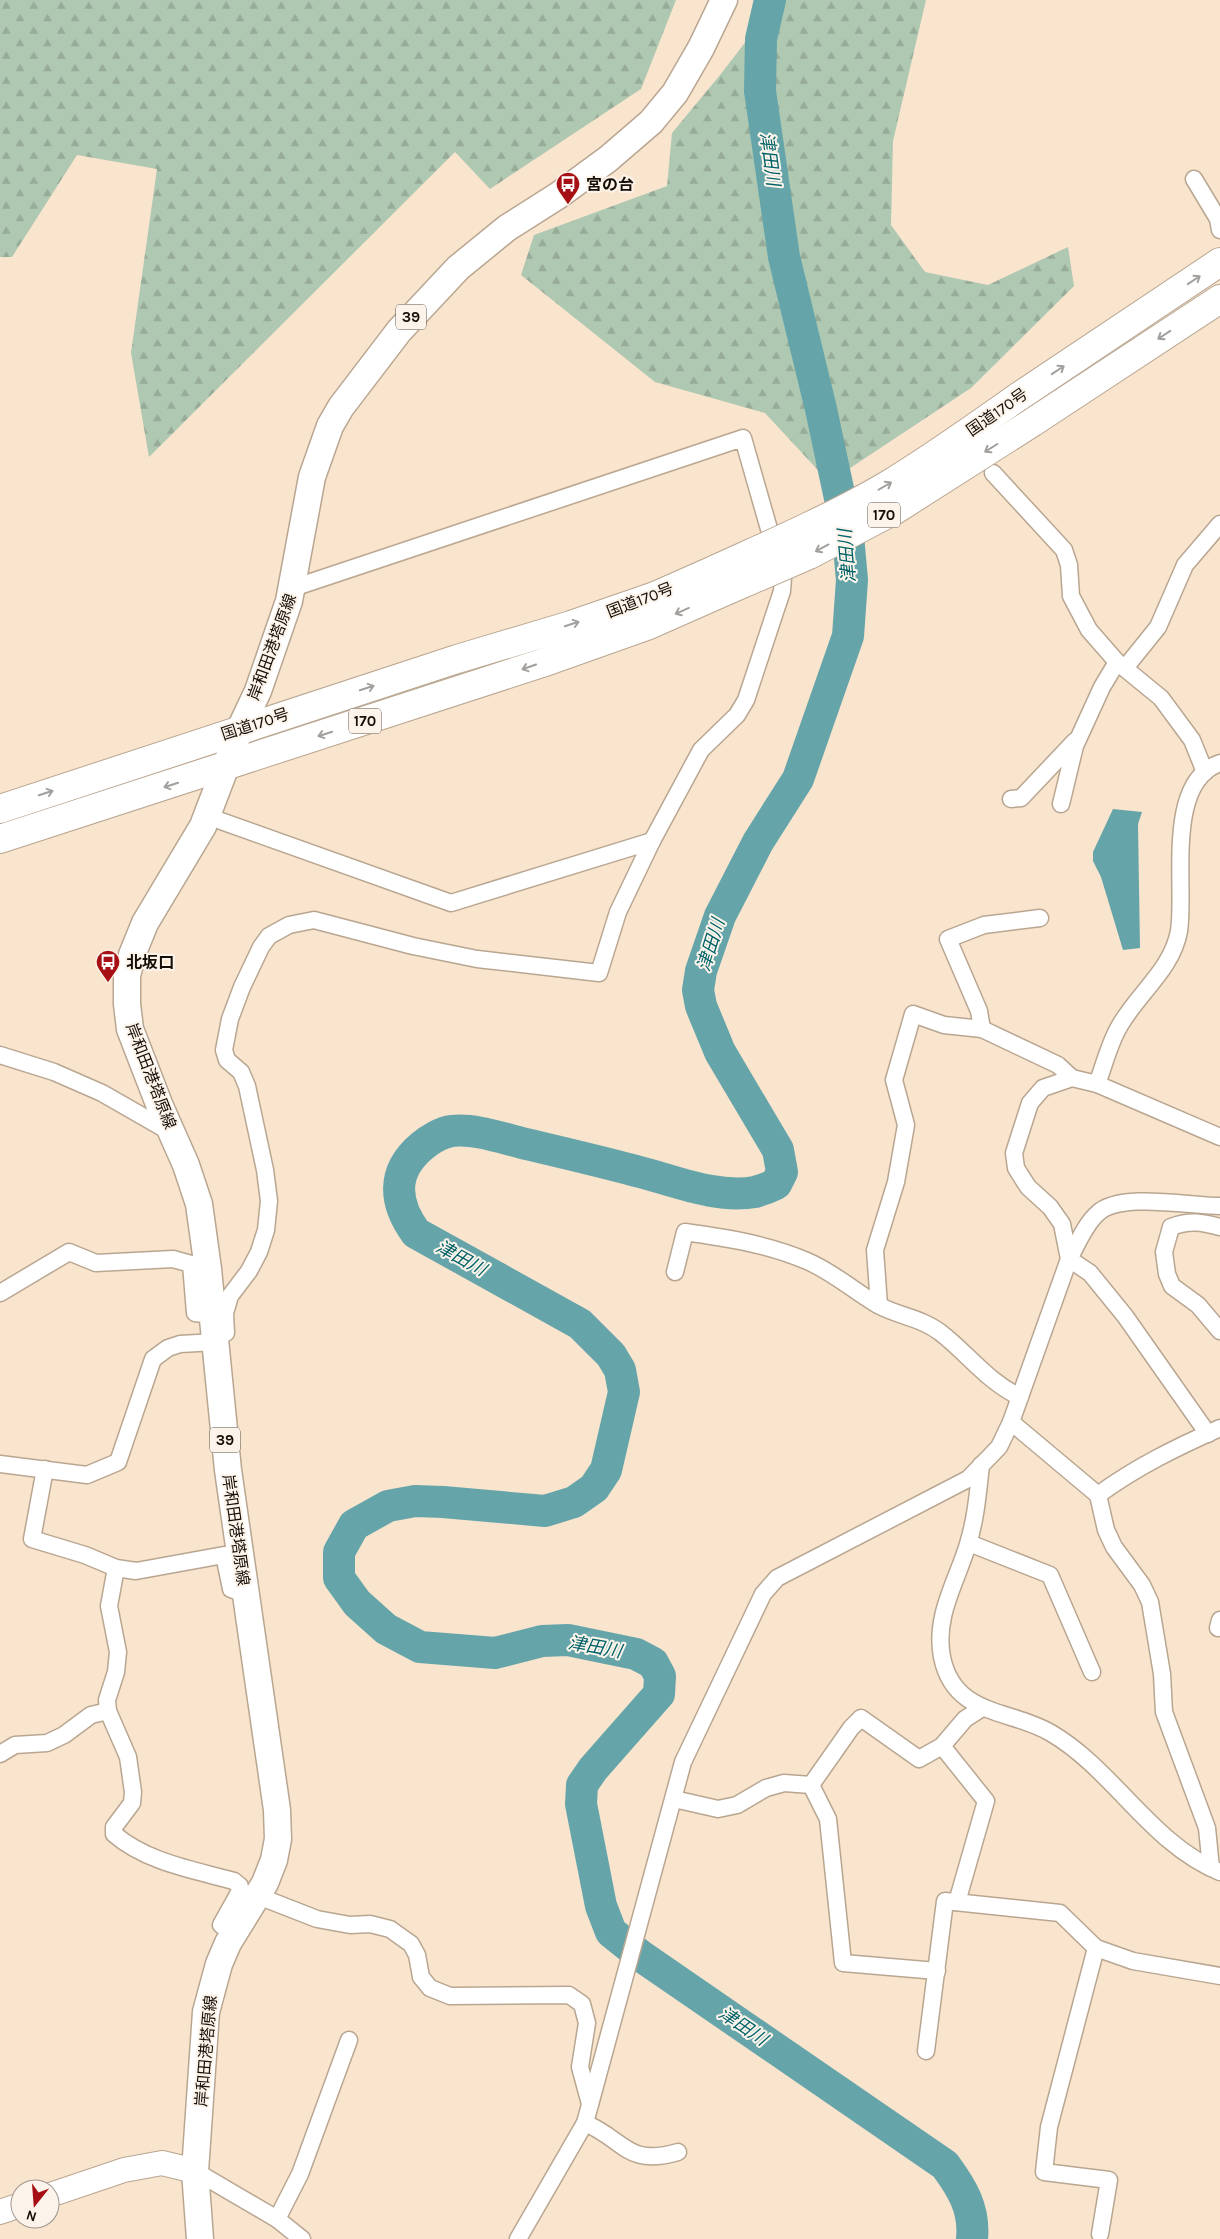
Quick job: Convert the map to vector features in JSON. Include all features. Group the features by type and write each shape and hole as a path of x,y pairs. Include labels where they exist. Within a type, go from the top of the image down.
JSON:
{"highway":[{"name":"国道170号","path":"0,839 227,767 649,625 800,531 885,486 946,448 1018,397 1220,262"},
{"name":"国道170号","path":"0,809 240,729 580,622 655,596 721,580 809,555 895,510 1220,299"}],"main road":[{"name":"岸和田港塔原線","path":"200,2239 195,2171 206,2012 219,1964 234,1934 258,1896 274,1860 278,1839 277,1810 228,1470 216,1342 199,1204 186,1164 130,1029 127,1004 127,976 132,955 145,923 208,816 240,729 258,691 276,645 293,588 312,477 330,426 357,384 399,331 458,268 507,228 559,195 608,159 651,122 684,78 702,48 724,0"}],"street":[{"path":"1194,179 1218,219 1220,230"},
{"path":"219,1378 228,1365 225,1313 230,1296 249,1271 259,1252 266,1230 268,1206 266,1170 247,1086 241,1072 228,1060 224,1050 230,1019 242,987 269,936 288,925 314,920 413,946 477,959 600,973 618,912 652,840 701,750 737,715 746,700 782,591 784,578 744,438 293,588"},
{"path":"993,473 1064,550 1069,566 1071,596 1088,630 1121,665 1161,698 1192,740 1205,772"},
{"path":"1061,804 1075,746 1102,687 1158,627 1185,565 1220,524"},
{"path":"1011,799 1022,798 1080,736"},
{"path":"1097,1084 1118,1027 1156,978 1173,950 1179,930 1179,840 1194,786 1205,772 1220,763"},
{"path":"208,816 451,903 652,840"},
{"path":"982,1029 979,1011 948,939 984,924 1040,918"},
{"path":"879,1305 875,1250 896,1182 906,1125 894,1080 913,1014 944,1025 982,1029 1058,1065 1072,1078 1097,1084 1220,1137"},
{"path":"0,1055 54,1072 102,1093 172,1133"},
{"path":"1072,1078 1043,1088 1030,1103 1014,1153 1016,1168 1028,1187 1050,1207 1062,1224 1069,1259 1090,1273 1214,1431 1125,1475 1098,1495"},
{"path":"518,2239 585,2123 649,1893 683,1762 763,1594 777,1578 968,1479 999,1447 1011,1422 1069,1259 1098,1212 1116,1204 1140,1200 1220,1206"},
{"path":"1220,1228 1200,1222 1185,1221 1171,1227 1164,1252 1167,1274 1172,1286 1198,1305 1220,1331"},
{"path":"675,1272 685,1232 749,1241 808,1261 846,1282 879,1305 916,1319 940,1332 1003,1389 1020,1397"},
{"path":"0,1293 69,1252 96,1263 173,1259 191,1264 196,1314 213,1315"},
{"path":"0,1464 87,1476 118,1462 153,1359 168,1348 180,1344 216,1342"},
{"path":"1011,1422 1098,1495 1106,1530 1114,1548 1142,1585 1150,1602 1162,1674 1164,1712 1207,1828 1215,1870"},
{"path":"981,1465 975,1519 969,1543 946,1604 941,1630 942,1657 949,1678 965,1696 982,1708 1050,1732 1080,1755 1156,1828 1182,1849 1215,1870"},
{"path":"45,1469 32,1539 85,1555 116,1568 136,1571 224,1555 231,1590 245,1594"},
{"path":"969,1543 1050,1575 1092,1672"},
{"path":"116,1568 108,1606 118,1652 116,1672 107,1700 108,1712 128,1757 134,1792 132,1803 114,1827 114,1834 124,1843 170,1864 234,1881 240,1886 240,1891 221,1925 234,1934"},
{"path":"811,1785 851,1728 861,1718 920,1759 942,1746 965,1719 982,1708"},
{"path":"0,1754 15,1745 47,1743 64,1735 91,1715 108,1712"},
{"path":"942,1746 986,1801 957,1902"},
{"path":"674,1799 718,1809 737,1805 766,1788 784,1783 811,1785"},
{"path":"811,1785 828,1820 843,1963 937,1971"},
{"path":"258,1896 318,1919 350,1925 370,1924 390,1929 411,1944 417,1955 422,1977 430,1988 450,1996 569,1995 582,2004 587,2023 580,2067 590,2104"},
{"path":"926,2051 945,1901 1060,1913 1096,1948 1133,1961 1220,1976"},
{"path":"1096,1948 1049,2127 1044,2172 1108,2180 1100,2234"},
{"path":"277,2219 300,2174 349,2040"},
{"path":"585,2123 598,2129 623,2149 641,2157 661,2157 678,2152"},
{"path":"60,2192 124,2170 162,2163 195,2171 277,2219 302,2239"}],"green space":[{"path":"0,0 676,0 641,89 490,189 455,152 149,457 131,353 157,169 77,155 12,257 0,257"},
{"path":"778,0 926,0 893,141 891,225 925,272 988,285 1068,247 1074,286 971,388 829,482 765,413 655,382 521,275 534,235 667,186 672,133"}],"water":[{"path":"1113,809 1142,812 1138,824 1140,948 1123,950 1101,877 1093,861 1093,852"}],"waterway":[{"name":"津田川","path":"770,0 761,39 760,91 784,257 821,409 848,536 852,580 848,636 798,779 758,842 720,916 701,971 698,990 701,1006 720,1052 778,1150 782,1172 776,1184 766,1188 755,1192 725,1193 695,1188 478,1132 460,1130 448,1132 428,1141 422,1146 405,1166 399,1188 403,1210 416,1233 580,1324 611,1355 620,1370 624,1392 606,1470 594,1488 574,1502 545,1511 415,1501 388,1506 354,1525 339,1552 339,1578 357,1603 386,1629 420,1647 495,1653 542,1641 568,1640 636,1654 653,1663 660,1676 659,1694 593,1769 582,1785 581,1804 601,1906 611,1932 641,1956 945,2165 966,2199 971,2218 972,2239"}],"place":[{"name":"宮の台","path":"568,205"},
{"name":"北坂口","path":"108,983"}]}
